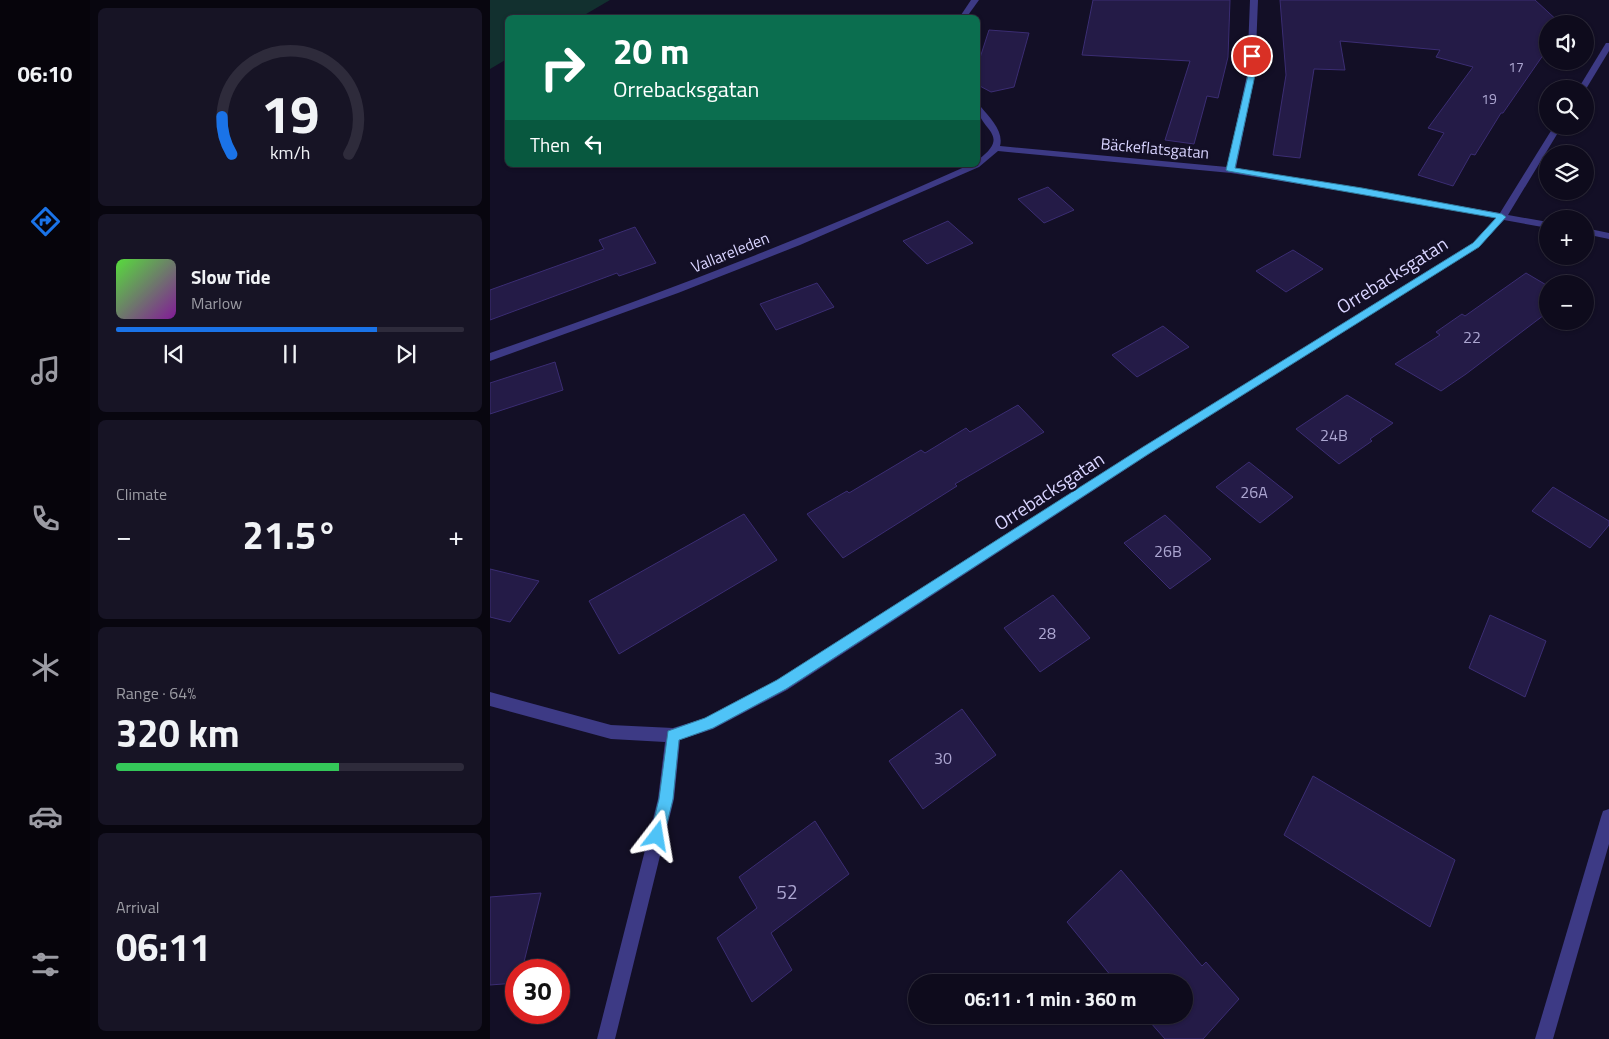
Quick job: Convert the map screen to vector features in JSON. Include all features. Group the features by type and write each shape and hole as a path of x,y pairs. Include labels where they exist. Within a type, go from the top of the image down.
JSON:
{"street":[{"path":"964,15 976,0"},
{"path":"1230,170 1251,75 1254,0"},
{"path":"1588,80 1609,45"},
{"path":"980,112 989,122 998,138 996,148"},
{"name":"Orrebacksgatan","path":"490,699 611,732 673,735 708,724 782,685 1147,450 1476,245 1502,217 1552,135"},
{"name":"Bäckeflatsgatan","path":"996,148 1230,170 1362,191 1539,223"},
{"name":"Vallareleden","path":"980,163 996,148"},
{"name":"Vallareleden","path":"490,356 640,304 725,271 972,167"},
{"path":"1594,233 1609,236"},
{"path":"606,1039 666,799 673,735"},
{"path":"1544,1039 1609,816"}],"green space":[{"path":"490,0 610,0 584,15 505,15 505,60 490,69"}],"building":[{"path":"1093,0 1230,0 1228,57 1218,98 1207,96 1194,144 1165,140 1190,61 1082,55"},
{"path":"1280,0 1535,0 1551,15 1539,15 1539,61 1503,113 1501,113 1475,155 1471,154 1453,186 1418,175 1444,133 1428,128 1473,67 1436,57 1440,50 1340,41 1345,70 1314,69 1300,158 1273,155 1286,75"},
{"path":"989,30 1029,33 1014,87 991,92 980,86 980,58"},
{"path":"1048,187 1074,210 1044,223 1018,199"},
{"path":"948,221 973,243 927,264 903,241"},
{"path":"635,227 656,263 619,276 617,273 490,320 490,290 604,249 599,240"},
{"path":"1293,250 1323,269 1286,292 1256,271"},
{"path":"1526,273 1539,281 1539,319 1441,391 1395,364 1440,335 1436,332 1462,314 1465,316"},
{"path":"817,283 834,307 776,330 760,304"},
{"path":"1163,326 1189,347 1137,377 1112,355"},
{"path":"555,362 563,390 490,414 490,383"},
{"path":"1347,395 1393,423 1370,439 1372,441 1339,464 1296,429"},
{"path":"1018,405 1044,432 955,484 957,486 843,558 807,514 847,491 849,493 921,450 925,453 966,428 970,432"},
{"path":"1249,462 1293,497 1260,523 1216,487"},
{"path":"1553,487 1609,521 1609,525 1590,548 1532,511"},
{"path":"744,514 777,560 619,654 589,601"},
{"path":"1165,515 1211,559 1170,589 1124,543"},
{"path":"490,569 539,581 510,622 490,617"},
{"path":"1053,595 1090,638 1040,672 1004,628"},
{"path":"1490,615 1546,641 1525,697 1469,668"},
{"path":"962,709 996,755 923,809 889,761"},
{"path":"1313,776 1455,860 1430,927 1284,835"},
{"path":"815,821 849,874 771,933 792,970 752,1002 717,938 757,908 739,877"},
{"path":"1121,870 1202,966 1206,962 1239,999 1203,1039 1165,1039 1152,1024 1193,1024 1193,974 1109,974 1067,922"},
{"path":"541,893 525,959 505,959 505,984 490,985 490,897"}],"route":[{"path":"657,836 666,799 673,735 708,724 782,685 1147,450 1476,245 1502,217 1362,191 1230,170 1251,75 1252,56"}]}
